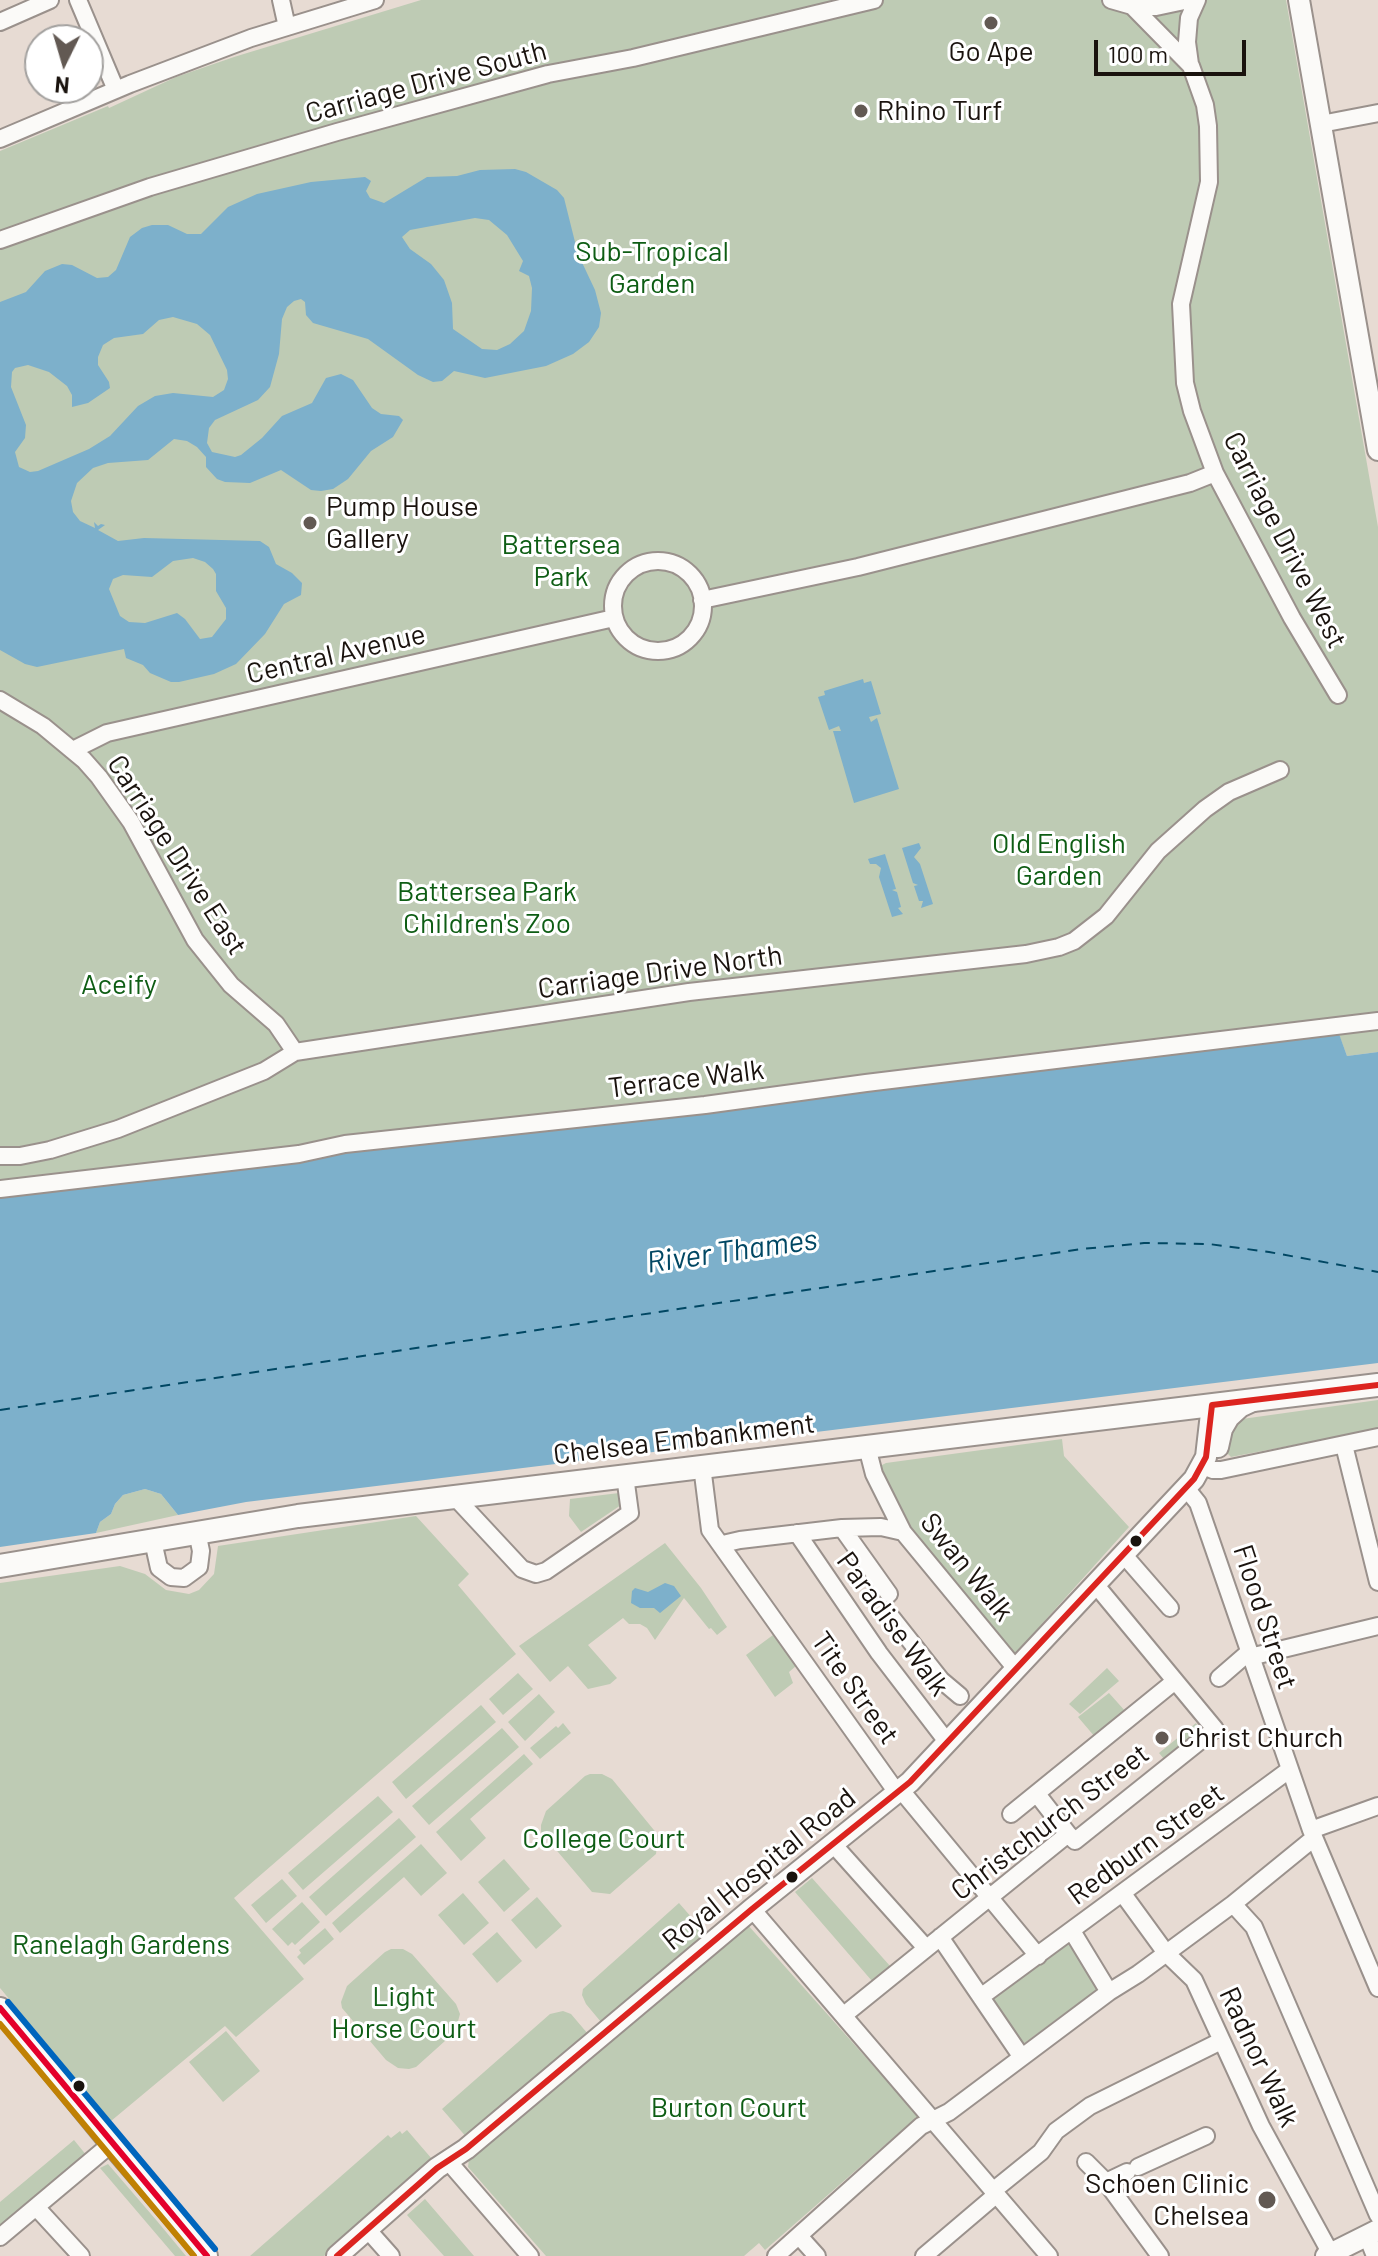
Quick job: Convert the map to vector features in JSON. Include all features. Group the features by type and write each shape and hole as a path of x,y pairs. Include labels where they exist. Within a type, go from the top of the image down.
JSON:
{"highway":[{"name":"Chelsea Embankment","path":"0,1566 197,1532 455,1497 1378,1385"}],"main road":[{"path":"1299,0 1378,450"},
{"name":"Royal Hospital Road","path":"337,2256 752,1909 899,1792 948,1743 969,1705 1016,1669 1208,1468 1224,1423 1233,1412 1255,1400"},
{"name":"Royal Hospital Road","path":"1208,1468 1212,1405"},
{"path":"1176,1409 1200,1426 1209,1440"},
{"path":"0,2008 207,2256"},
{"path":"1328,2255 1372,2233"}],"street":[{"path":"0,22 50,0"},
{"path":"78,0 116,90"},
{"path":"281,0 287,27"},
{"path":"0,139 251,38 375,0"},
{"name":"Carriage Drive South","path":"0,240 150,187 548,74 633,58 874,0"},
{"path":"1111,0 1132,6 1156,7 1189,0"},
{"path":"1191,66 1189,18 1197,0"},
{"name":"Carriage Drive West","path":"1132,6 1191,66 1205,105 1209,182 1181,304 1185,383 1192,411 1215,473 1292,618 1338,695"},
{"path":"1321,124 1378,113"},
{"path":"702,600 863,566 1190,483 1215,473"},
{"path":"654,562 680,568 698,587 702,600 699,623 694,633 671,649 656,651 641,648 619,630 614,618 613,604 621,580 630,571 654,562"},
{"name":"Central Avenue","path":"73,750 107,733 614,618"},
{"name":"Carriage Drive East","path":"0,700 43,726 73,750 99,777 131,822 173,904 202,949 231,985 276,1024 295,1052"},
{"name":"Carriage Drive North","path":"0,1156 50,1150 118,1129 264,1071 295,1052 689,992 1026,954 1059,947 1074,941 1106,916 1158,851 1205,809 1229,792 1280,770"},
{"name":"Terrace Walk","path":"0,1189 299,1154 345,1144 705,1105 1378,1021"},
{"path":"1208,1468 1378,1437"},
{"path":"1344,1445 1378,1582"},
{"name":"Swan Walk","path":"867,1447 874,1474 903,1532 1016,1669"},
{"name":"Tite Street","path":"702,1466 710,1530 872,1758 1038,1956"},
{"path":"455,1497 522,1569 536,1574 546,1571 630,1513 625,1476"},
{"name":"Flood Street","path":"1184,1491 1198,1503 1312,1834 1373,1964 1378,1988"},
{"path":"722,1547 740,1540 842,1528 881,1527 903,1532"},
{"path":"842,1528 889,1594"},
{"path":"153,1541 159,1568 171,1577 184,1578 199,1567 201,1551 197,1532"},
{"name":"Paradise Walk","path":"797,1533 869,1640 948,1743"},
{"path":"1123,1554 1170,1608"},
{"name":"Christchurch Street","path":"844,2015 1068,1834 1075,1841 1215,1729 1095,1584"},
{"path":"892,1618 941,1680 969,1705"},
{"path":"1219,1678 1250,1654 1378,1626"},
{"path":"1011,1814 1175,1681"},
{"name":"Redburn Street","path":"982,1996 1289,1770"},
{"path":"1037,1794 1068,1834"},
{"path":"776,2256 921,2126 949,2112 1021,2056 1233,1904 1312,1834 1378,1806"},
{"path":"833,1844 926,1948"},
{"name":"Radnor Walk","path":"1123,1894 1166,1953 1194,1980 1261,2126 1328,2255"},
{"path":"1233,1904 1254,1927 1378,2215"},
{"path":"752,1909 1049,2256"},
{"path":"1072,1931 1109,1992"},
{"path":"940,1937 1021,2056"},
{"path":"924,2256 1041,2152 1056,2131 1090,2106 1221,2041"},
{"path":"1106,2182 1206,2136"},
{"path":"0,2237 111,2144"},
{"path":"448,2161 530,2256"},
{"path":"1086,2162 1106,2182 1160,2256"},
{"path":"36,2207 81,2256"},
{"path":"367,2229 391,2256"},
{"path":"1372,2233 1375,2256"},
{"path":"799,2236 817,2256"}],"green space":[{"name":"Battersea Park","path":"421,0 1286,0 1378,527 1378,1052 1347,1056 1338,1032 0,1195 0,151 109,108 176,77"},
{"path":"1378,1400 1378,1429 1231,1457 1227,1453 1233,1428 1242,1419"},
{"path":"1062,1439 1064,1456 1129,1527 1014,1655 917,1538 880,1466"},
{"path":"145,1489 161,1494 178,1515 96,1533 100,1522 111,1514 123,1495"},
{"path":"619,1493 621,1505 581,1532 569,1516 570,1499"},
{"name":"Ranelagh Gardens","path":"416,1516 469,1574 458,1585 516,1654 234,1898 304,1979 236,2037 225,2026 111,2121 0,1988 0,1583 120,1566 145,1574 166,1590 189,1594 199,1590 214,1574 218,1546"},
{"path":"665,1543 727,1627 717,1635 684,1598 655,1640 647,1628 629,1624 623,1618 588,1645 617,1678 610,1684 588,1689 568,1666 550,1682 519,1646"},
{"path":"773,1635 796,1666 789,1672 793,1683 775,1697 746,1655"},
{"path":"1107,1668 1119,1681 1080,1714 1069,1704"},
{"path":"518,1673 533,1689 503,1715 489,1699"},
{"path":"1109,1693 1126,1712 1095,1737 1078,1717"},
{"path":"539,1694 555,1712 525,1741 508,1722"},
{"path":"481,1705 496,1722 406,1799 392,1782"},
{"path":"563,1723 571,1733 540,1759 530,1748"},
{"path":"1196,1723 1200,1731 1164,1759 1159,1753"},
{"path":"502,1728 519,1747 429,1825 412,1806"},
{"path":"524,1754 533,1764 470,1819 486,1838 461,1861 436,1832"},
{"name":"College Court","path":"590,1774 602,1774 612,1779 658,1835 656,1854 610,1894 592,1892 541,1832 546,1811"},
{"path":"378,1796 393,1812 303,1890 288,1873"},
{"path":"399,1818 416,1837 326,1916 309,1897"},
{"path":"421,1844 447,1873 421,1896 404,1877 340,1933 332,1923"},
{"path":"504,1859 530,1889 504,1912 478,1882"},
{"path":"812,1878 890,1966 872,1981 795,1892"},
{"path":"282,1879 297,1896 266,1923 251,1905"},
{"path":"463,1893 489,1923 464,1945 438,1915"},
{"path":"537,1897 562,1926 536,1949 511,1920"},
{"path":"302,1902 320,1922 295,1945 292,1942 288,1946 272,1929"},
{"path":"679,1903 706,1934 601,2022 586,2004 583,1989"},
{"name":"Burton Court","path":"747,1924 918,2116 765,2250 759,2243 744,2256 546,2256 468,2167 469,2159"},
{"path":"325,1928 334,1939 304,1965 297,1957 301,1953 299,1950"},
{"path":"497,1932 522,1961 497,1983 472,1954"},
{"path":"1068,1944 1099,1984 1098,1989 1023,2044 991,1999"},
{"name":"Light Horse Court","path":"391,1949 403,1949 412,1954 456,2004 460,2014 455,2032 416,2067 409,2069 398,2068 386,2060 342,2008 341,2002 347,1986"},
{"path":"563,2011 571,2014 588,2034 468,2139 442,2109 550,2014"},
{"path":"226,2031 260,2071 223,2102 189,2062"},
{"path":"407,2130 432,2159 432,2163 324,2256 250,2256 388,2135 391,2138"},
{"path":"74,2140 87,2156 0,2229 0,2202"},
{"path":"108,2164 186,2256 175,2256 100,2168"},
{"path":"425,2199 474,2256 444,2256 407,2215"}],"water":[{"path":"515,169 526,172 557,190 564,198 578,254 595,290 601,313 599,327 589,342 573,354 546,366 485,378 454,371 442,381 433,382 418,375 368,339 313,323 306,315 305,302 301,299 294,301 287,307 282,319 279,354 270,387 258,400 215,420 209,428 207,443 212,452 235,457 241,455 282,416 312,403 326,378 341,374 353,380 372,408 403,420 393,437 371,451 348,479 333,489 321,491 311,490 281,470 250,483 225,482 217,479 206,467 206,457 197,447 174,439 148,460 108,463 93,468 77,483 71,501 73,512 80,521 95,528 94,522 98,526 105,525 98,530 118,541 144,538 260,541 269,547 276,564 302,583 301,595 284,604 265,634 236,664 214,674 179,682 150,673 143,665 126,658 124,649 37,667 0,650 0,302 26,292 45,271 62,264 72,265 97,278 108,277 116,270 130,237 142,228 168,225 187,234 201,234 228,207 257,194 311,182 365,177 371,181 366,191 370,198 384,203 427,177 457,176 480,170","holes":["475,218 489,220 507,235 523,261 519,271 529,276 532,288 531,311 524,331 510,344 497,350 482,349 453,329 452,303 444,280 431,264 410,249 402,237 410,230","173,317 197,324 210,335 227,370 224,390 213,397 173,393 155,396 138,406 110,436 89,449 38,471 30,472 19,467 15,452 25,438 26,425 11,387 15,368 28,365 49,372 67,386 72,395 72,407 88,403 110,388 98,365 103,345 114,338 143,334 159,320","193,558 205,562 216,574 216,591 226,608 226,619 212,637 200,639 177,613 145,623 129,622 120,616 109,589 113,579 123,575 152,577 173,561"]},
{"path":"863,679 864,683 871,681 881,714 869,717 871,722 877,718 899,789 854,803 833,731 841,731 839,726 829,730 818,697 825,695 824,691"},
{"path":"919,843 921,848 914,857 920,864 933,904 921,908 923,901 919,901 914,886 918,885 913,883 902,848"},
{"path":"885,854 896,889 892,890 897,892 901,907 898,908 903,914 892,917 879,877 881,868 870,864 868,859"},
{"name":"River Thames","path":"1338,1031 1347,1056 1378,1052 1378,1363 246,1502 178,1515 161,1494 145,1489 123,1495 111,1514 100,1522 96,1533 0,1547 0,1195"},
{"path":"665,1583 674,1586 681,1596 660,1613 654,1608 640,1608 631,1603 635,1588 648,1592"}],"ferry route":[{"path":"0,1410 1082,1249 1144,1243 1209,1244 1378,1272"}],"transit line":[{"path":"337,2256 437,2168 466,2149 752,1909 910,1782 1194,1479 1206,1457 1212,1405 1378,1385"},
{"path":"8,2002 215,2249"},
{"path":"0,2008 207,2256"},
{"path":"0,2024 194,2256"}],"place":[{"name":"Go Ape","path":"991,23"},
{"name":"Rhino Turf","path":"861,111"},
{"name":"Pump House Gallery","path":"310,523"},
{"name":"Christ Church","path":"1162,1738"},
{"name":"Schoen Clinic Chelsea","path":"1267,2200"}],"park label":[{"name":"Sub-Tropical Garden","path":"652,268"},
{"name":"Old English Garden","path":"1059,860"},
{"name":"Battersea Park Children's Zoo","path":"487,908"},
{"name":"Aceify","path":"119,985"}]}
